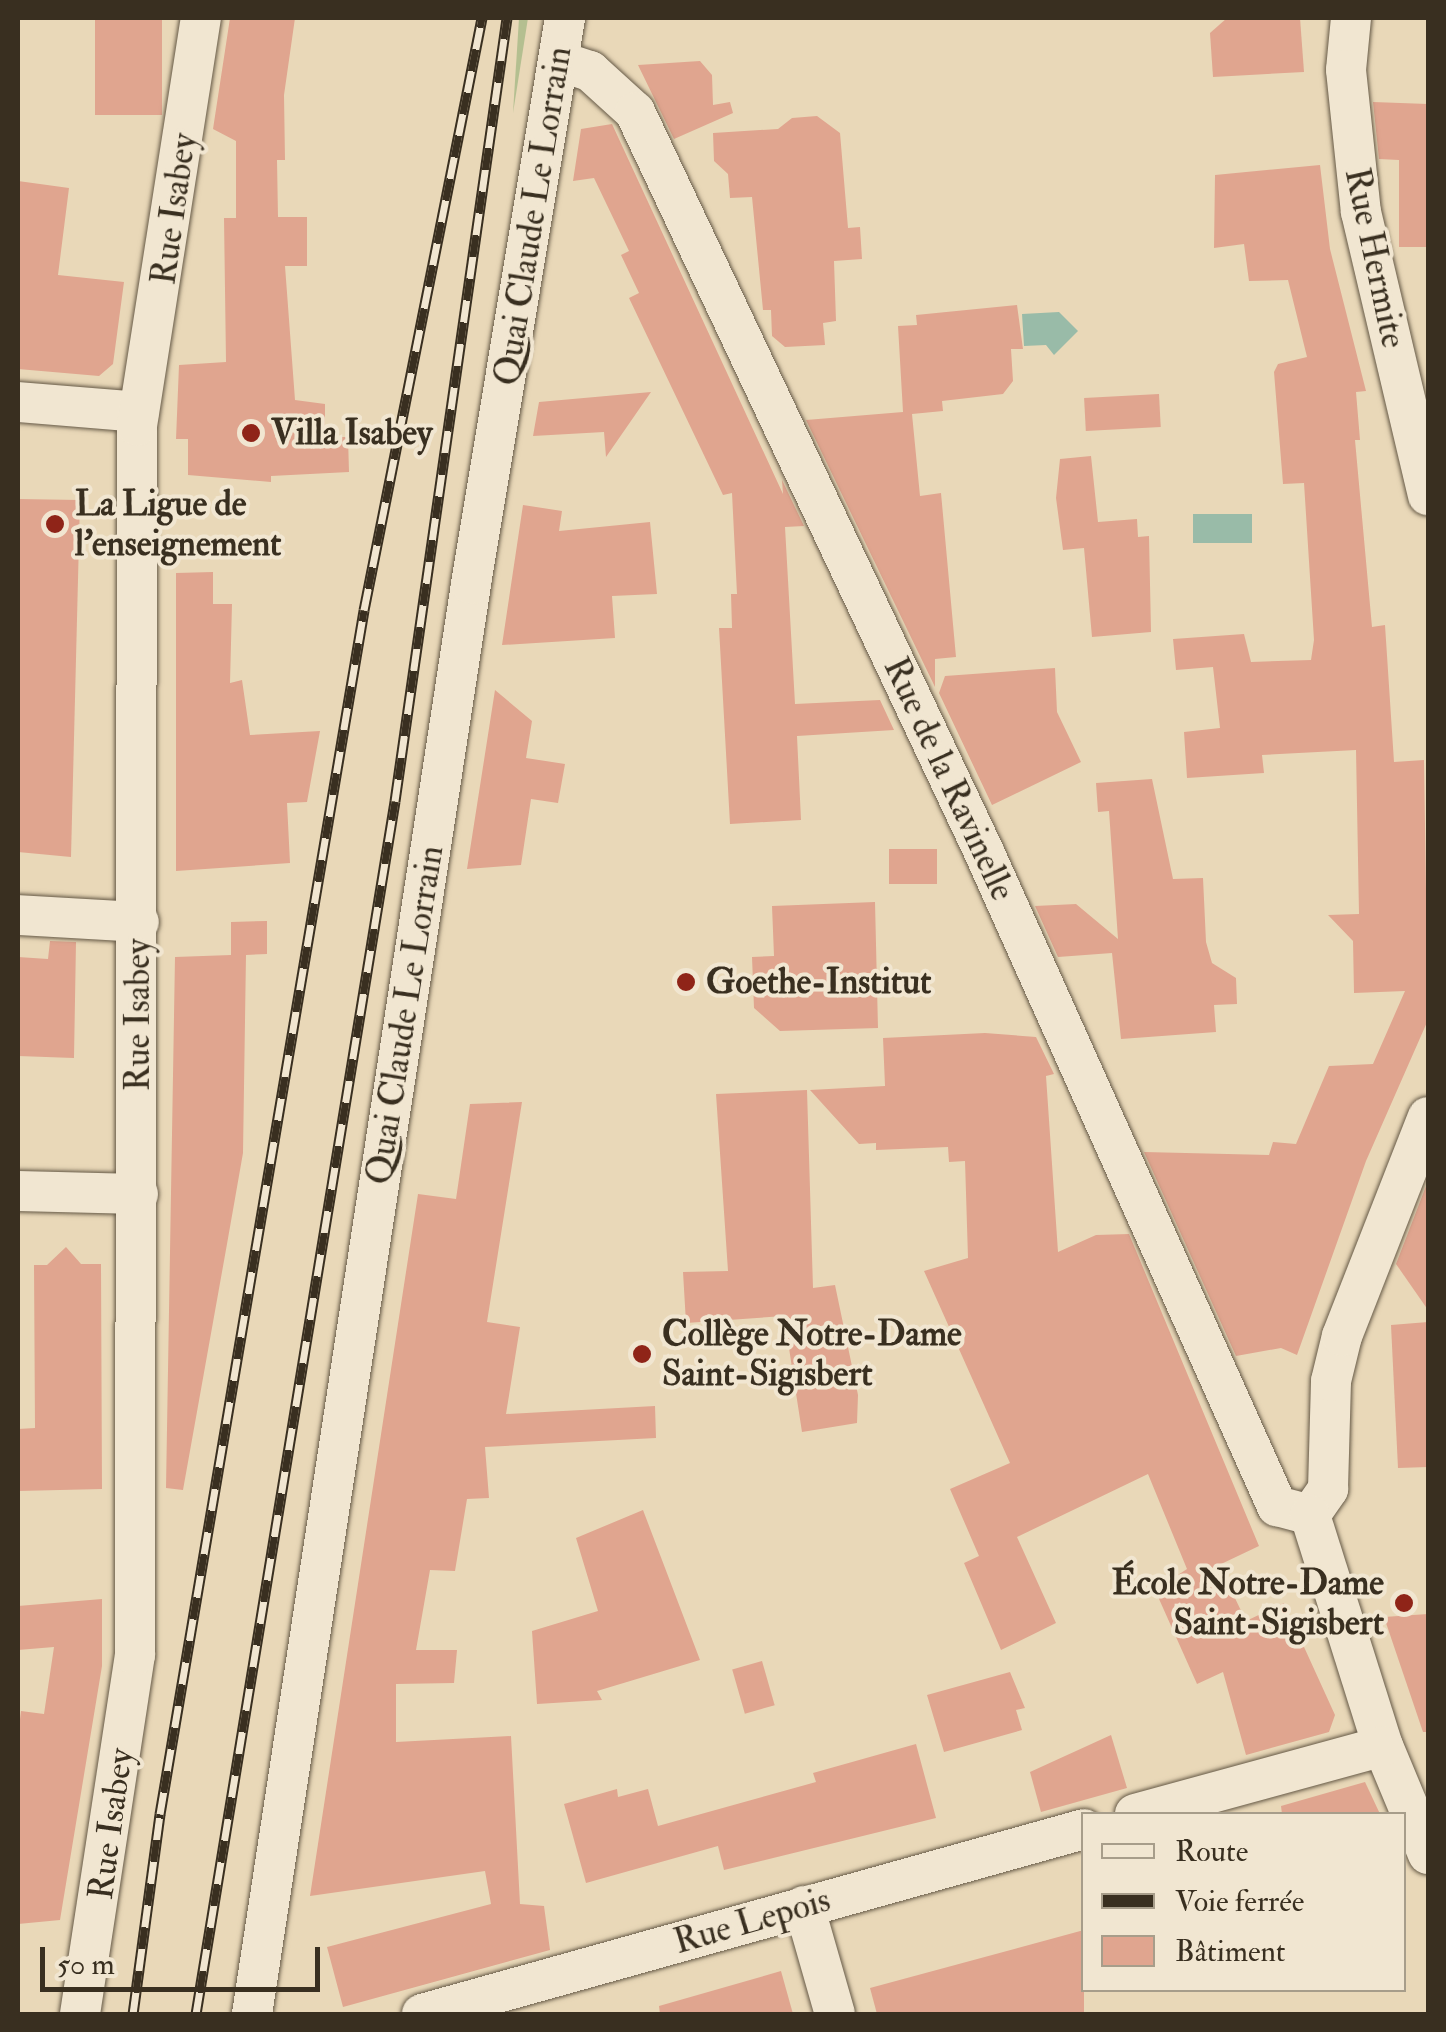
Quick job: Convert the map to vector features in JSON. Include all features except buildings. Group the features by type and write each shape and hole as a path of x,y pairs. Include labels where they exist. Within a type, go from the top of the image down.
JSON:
{"street":[{"name":"Rue Isabey","path":"80,2014 135,1655 139,922 134,869 139,412 202,18"},
{"name":"Quai Claude Le Lorrain","path":"252,2014 471,584 565,18"},
{"name":"Rue Hermite","path":"1350,18 1346,70 1361,212 1428,495"},
{"name":"Rue de la Ravinelle","path":"559,61 590,71 635,112 984,852 1277,1506 1310,1515"},
{"path":"18,402 139,412"},
{"path":"18,914 139,922"},
{"path":"1428,1117 1357,1293 1331,1381 1328,1490 1310,1515 1383,1746 1428,1854"},
{"path":"18,1191 138,1194"},
{"path":"1142,1812 1383,1746"},
{"name":"Rue Lepois","path":"422,2014 1081,1830"},
{"path":"804,1906 835,2014"}],"shaded area":[{"path":"519,18 528,18 513,113"},
{"path":"1059,312 1078,331 1054,355 1046,345 1024,346 1022,314"},
{"path":"1193,514 1252,514 1252,543 1193,543"}],"railway":[{"path":"133,2014 160,1814 364,610 482,18"},
{"path":"196,2014 395,801 507,18"}],"place":[{"name":"Villa Isabey","path":"251,433"},
{"name":"La Ligue de l'enseignement","path":"55,524"},
{"name":"Goethe-Institut","path":"686,982"},
{"name":"Collège Notre-Dame Saint-Sigisbert","path":"642,1354"},
{"name":"École Notre-Dame Saint-Sigisbert","path":"1404,1603"}]}
